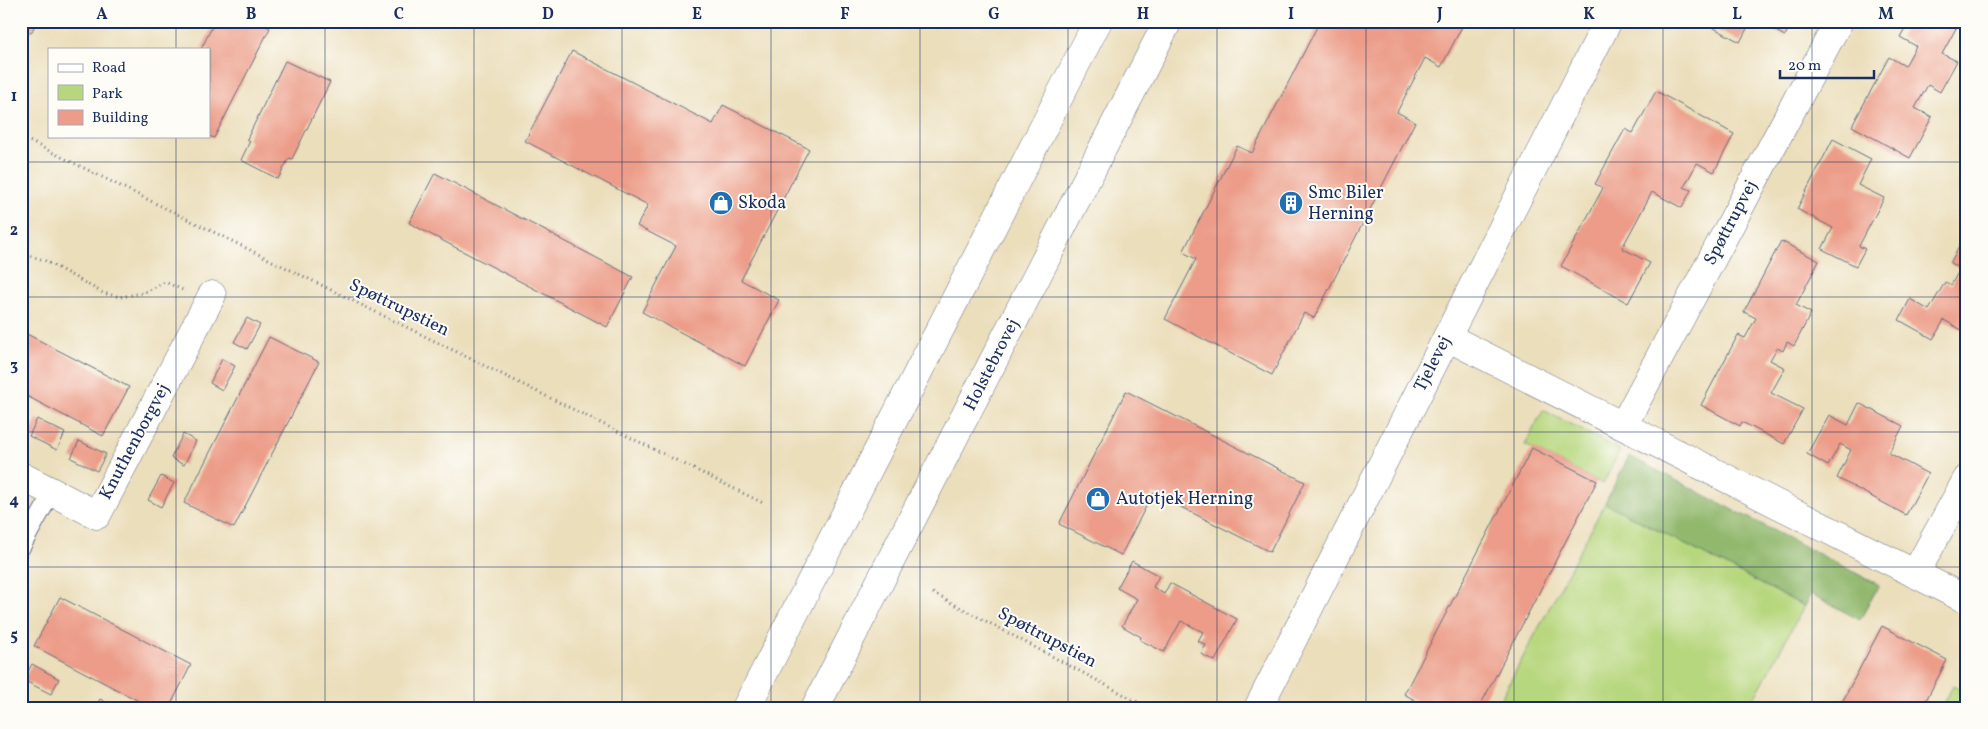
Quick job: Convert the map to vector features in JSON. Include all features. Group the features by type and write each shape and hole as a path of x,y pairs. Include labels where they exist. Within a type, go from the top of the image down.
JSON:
{"street":[{"path":"746,708 1098,21"},
{"name":"Holstebrovej","path":"815,708 1168,21"},
{"name":"Tjelevej","path":"1258,708 1608,21"},
{"name":"Spøttrupvej","path":"1624,426 1839,21"},
{"name":"Knuthenborgvej","path":"21,476 97,515 210,298"},
{"path":"1447,336 1967,600"},
{"path":"1915,574 1967,479"}],"lane":[{"path":"21,549 53,491"}],"path":[{"name":"Spøttrupstien","path":"21,137 765,504"},
{"path":"21,252 44,260 103,293 120,297 144,292 165,282 210,298"},
{"name":"Spøttrupstien","path":"933,593 1149,708"}],"green space":[{"path":"1543,410 1620,450 1603,484 1525,445"},
{"path":"1629,456 1879,585 1860,620 1811,594 1804,606 1605,503"},
{"path":"1605,503 1804,606 1749,708 1496,708"},
{"path":"1953,686 1967,693 1967,708 1942,708"}],"building":[{"path":"21,21 37,21 31,33 21,28"},
{"path":"215,21 256,21 270,28 214,138 210,136 210,48 202,48"},
{"name":"Smc Biler Herning","path":"1320,21 1465,21 1441,67 1425,58 1397,112 1415,122 1314,318 1304,313 1272,375 1165,319 1196,259 1183,252 1237,146 1252,153"},
{"path":"1701,21 1751,21 1740,42"},
{"path":"1757,21 1792,21 1785,36"},
{"path":"1909,21 1960,21 1942,54 1957,61 1940,92 1928,85 1915,108 1932,117 1910,158 1852,126 1889,57 1905,66 1916,46 1900,37"},
{"path":"572,51 713,124 723,105 809,149 741,280 779,300 745,366 642,312 676,246 637,226 648,205 525,141"},
{"path":"285,61 330,82 292,159 289,158 278,179 241,160 250,141 247,139"},
{"path":"1656,91 1734,134 1714,172 1697,163 1684,187 1691,190 1682,208 1652,192 1622,248 1650,263 1628,303 1561,266 1603,188 1595,184 1625,129 1633,133"},
{"path":"1833,139 1871,159 1858,185 1884,198 1859,246 1865,249 1856,266 1822,249 1833,228 1797,209"},
{"path":"435,173 633,277 607,327 409,223"},
{"path":"1781,241 1819,261 1796,305 1811,313 1794,346 1787,342 1783,351 1777,348 1770,360 1785,368 1771,393 1803,409 1784,444 1742,422 1740,426 1701,405 1738,335 1745,338 1756,318 1744,312"},
{"path":"1960,245 1967,248 1967,333 1944,320 1933,339 1899,320 1910,299 1929,310 1945,282 1951,285 1960,269 1950,263"},
{"path":"247,318 260,325 247,349 234,342"},
{"path":"21,331 129,387 103,436 21,393"},
{"path":"269,337 319,362 234,528 184,503"},
{"path":"222,359 235,366 222,390 210,383"},
{"path":"1126,391 1305,482 1270,552 1153,493 1121,555 1059,524"},
{"path":"1859,403 1903,426 1889,453 1928,474 1906,515 1837,478 1851,450 1840,444 1828,466 1807,454 1829,415 1848,425"},
{"path":"37,419 65,433 57,450 29,436"},
{"path":"183,434 196,441 184,465 171,458"},
{"path":"79,441 106,454 97,471 71,458"},
{"path":"1532,448 1597,481 1479,708 1429,708 1404,694"},
{"path":"161,476 174,483 161,507 148,500"},
{"path":"1132,561 1159,576 1153,587 1164,594 1170,583 1237,619 1215,661 1201,654 1206,645 1198,641 1203,632 1181,621 1164,652 1140,640 1141,637 1122,626 1137,599 1117,588"},
{"path":"60,597 191,665 169,708 152,708 34,646"},
{"path":"1882,626 1947,660 1922,708 1839,708"},
{"path":"32,664 59,679 51,694 23,680"},
{"path":"100,699 117,708 95,708"}],"place":[{"name":"Skoda","path":"721,203"},
{"name":"Smc Biler Herning","path":"1291,203"},
{"name":"Autotjek Herning","path":"1098,499"}]}
